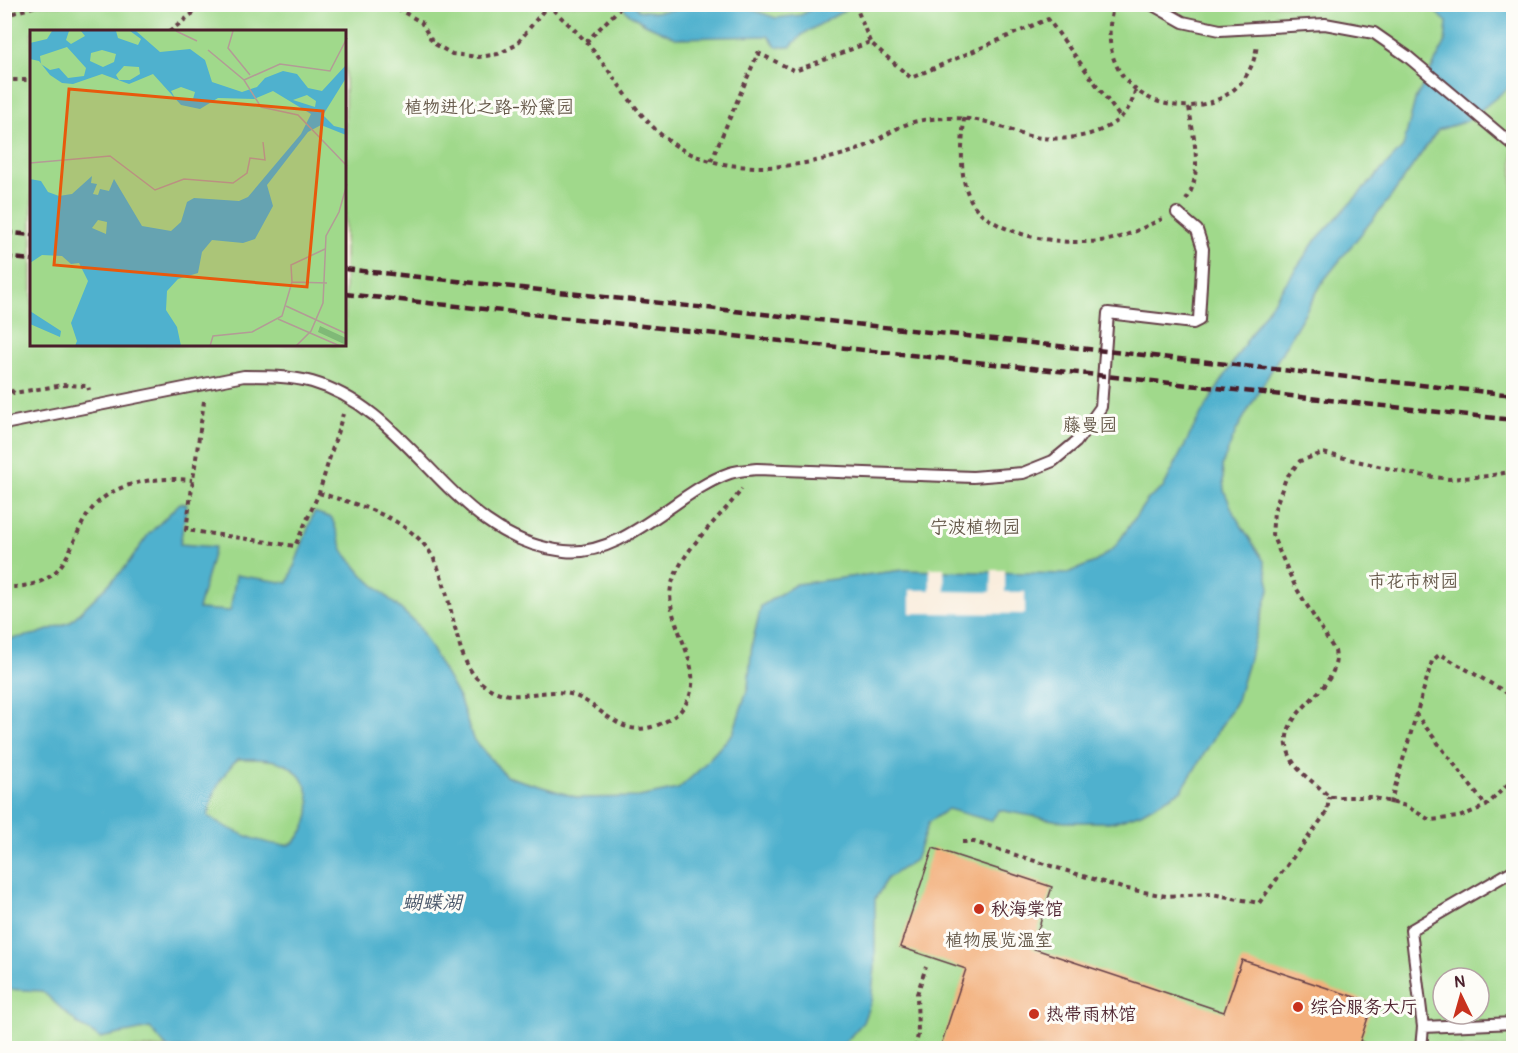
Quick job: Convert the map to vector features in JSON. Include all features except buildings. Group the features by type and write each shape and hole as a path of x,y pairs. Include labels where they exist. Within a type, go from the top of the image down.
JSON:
{"lane":[{"path":"1151,4 1183,21 1220,30 1325,24 1374,33 1407,57 1514,146"},
{"path":"4,424 244,376 279,376 312,382 377,417 467,507 503,532 534,544 565,551 593,548 627,535 731,473 758,469 973,477 1023,473 1053,461 1076,442 1101,407 1108,313 1193,323 1199,320 1203,249 1197,230 1177,213"},
{"path":"1421,1048 1423,1027 1411,930 1514,870"},
{"path":"1423,1027 1514,1023"}],"path":[{"path":"4,16 42,4"},
{"path":"172,30 205,4"},
{"path":"322,4 331,7 367,4"},
{"path":"389,4 421,22 433,43 452,54 479,57 498,54 516,45 548,5 586,42 660,135 687,152 711,161 752,168 807,162 858,149 916,121 964,118 985,121 1032,137 1082,136 1104,129 1120,117 1134,100 1135,91"},
{"path":"586,42 624,4"},
{"path":"855,4 870,42 911,78 1048,19 1120,117"},
{"path":"1114,4 1108,25 1110,49 1119,72 1135,91 1156,103 1189,107 1206,104 1228,93 1245,75 1256,52 1258,28"},
{"path":"711,161 758,53 795,71 870,42"},
{"path":"4,80 30,80"},
{"path":"964,118 962,157 965,184 976,207 994,222 1057,242 1087,243 1119,237 1177,213 1194,188 1196,163 1189,107"},
{"path":"207,382 186,530 296,546 319,493 347,399"},
{"path":"4,384 14,393 63,385 88,386 94,407"},
{"path":"962,842 974,842 1122,888 1166,896 1212,894 1259,903 1328,812 1329,797 1321,787 1305,778 1291,758 1286,742 1288,729 1296,716 1332,676 1338,663 1335,651 1295,586 1272,535 1274,511 1286,478 1300,461 1323,453 1412,474 1449,479 1488,477 1514,471"},
{"path":"319,493 362,506 393,520 415,538 433,558 445,590 460,652 472,672 484,685 500,693 521,697 544,692 565,693 581,698 613,722 629,728 650,729 667,721 682,709 691,691 691,672 683,638 674,617 671,586 675,576 699,536 725,512 758,469"},
{"path":"4,587 24,587 62,566 93,509 102,499 119,489 154,480 192,480"},
{"path":"1390,804 1415,712 1432,661 1440,654 1514,697"},
{"path":"1415,712 1486,806"},
{"path":"1329,797 1371,797 1390,804 1406,806 1430,820 1459,817 1486,806 1514,778"},
{"path":"915,1048 918,1035 917,994 926,967"},
{"path":"4,1045 13,1048"}],"green space":[{"name":"宁波植物园","path":"5,5 1513,5 1513,1048 5,1048"}],"water":[{"path":"620,5 634,5 638,10 654,12 710,5 749,5 750,9 776,18 801,15 819,5 854,5 803,34 790,47 777,47 768,36 676,38 645,24"},
{"name":"蝴蝶湖","path":"1427,5 1513,5 1513,84 1467,121 1438,130 1390,198 1324,280 1236,431 1222,465 1224,490 1234,514 1264,561 1270,587 1237,700 1182,790 1141,813 1114,822 1064,822 999,810 991,821 948,809 929,822 915,860 888,878 875,899 875,968 871,1001 863,1022 845,1043 830,1048 167,1048 150,1028 100,1038 78,1024 42,991 5,989 5,640 37,634 70,622 124,569 148,535 180,503 187,504 180,544 215,547 198,609 230,611 236,575 288,583 314,512 332,518 344,552 363,575 418,625 460,700 473,739 506,776 579,798 639,797 678,789 733,733 748,687 752,644 761,606 796,584 903,570 1065,574 1095,562 1115,547 1147,500 1163,488 1197,421 1252,332 1315,241 1403,147 1415,100 1445,43 1447,22","holes":["237,759 282,763 289,766 301,778 310,802 308,819 300,835 292,843 286,845 267,843 234,831 208,816 215,792 226,772"]}],"pier":[{"path":"930,568 944,568 945,591 991,592 992,570 1005,570 1005,592 1025,592 1025,614 910,613 910,590 930,590"}],"railway":[{"path":"4,232 30,235"},
{"path":"4,257 30,260"},
{"path":"346,269 1514,395"},
{"path":"346,294 1514,420"}],"place":[{"name":"秋海棠馆","path":"979,909"},
{"name":"综合服务大厅","path":"1298,1007"},
{"name":"热带雨林馆","path":"1034,1014"}],"park label":[{"name":"植物进化之路-粉黛园","path":"489,107"},
{"name":"藤曼园","path":"1090,425"},
{"name":"市花市树园","path":"1413,581"},
{"name":"植物展览温室","path":"999,940"}]}
